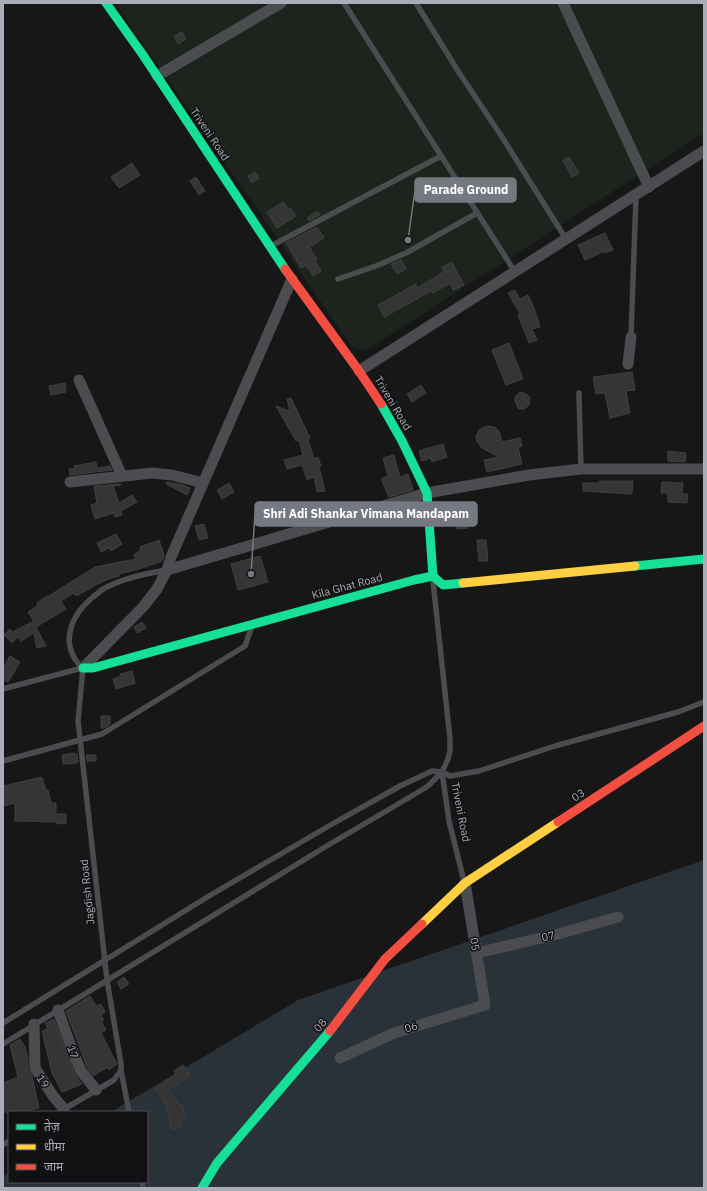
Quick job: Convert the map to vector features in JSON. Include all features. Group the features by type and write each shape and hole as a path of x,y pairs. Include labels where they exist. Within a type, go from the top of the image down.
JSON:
{"main road":[{"name":"Triveni Road","path":"106,3 157,76 292,279 378,399 402,441 427,493 433,576"},
{"path":"433,576 443,585 704,559"},
{"name":"Kila Ghat Road","path":"83,668 94,668 433,576"},
{"name":"03","path":"465,884 704,726"},
{"name":"08","path":"202,1188 217,1163 324,1039 385,959 465,884"}],"street":[{"path":"157,76 281,3"},
{"path":"564,3 649,187"},
{"path":"359,371 636,196 704,151"},
{"path":"83,668 143,607 157,590 167,570 171,557 292,279"},
{"path":"628,364 631,337"},
{"path":"79,380 122,476"},
{"path":"167,570 427,493 529,475 581,469 704,469"},
{"path":"70,482 152,473 172,475 203,483"},
{"name":"05","path":"465,884 485,1005"},
{"name":"07","path":"477,953 558,934 618,917"},
{"name":"06","path":"340,1058 394,1033 485,1005"},
{"name":"17","path":"58,1010 81,1071 96,1090"},
{"name":"19","path":"34,1024 35,1068 61,1111"}],"lane":[{"path":"344,3 515,272"},
{"path":"416,3 567,240"},
{"path":"270,246 441,156"},
{"path":"631,337 636,196"},
{"path":"338,279 376,266 406,253 477,213"},
{"path":"579,394 581,469"},
{"path":"83,668 77,663 70,647 69,633 76,614 88,601 105,588 142,575 167,570"},
{"name":"Triveni Road","path":"433,576 450,739 450,751 442,772 449,821 465,884"},
{"path":"3,761 102,734 244,646 253,624"},
{"name":"Kila Ghat Road","path":"3,689 83,668"},
{"name":"Jagdish Road","path":"83,668 78,721 80,741 107,980 129,1111"},
{"path":"3,1023 209,896 327,826 400,786 432,771 442,772 450,776 479,771 555,746 678,712 704,702"},
{"path":"3,1044 324,847 428,786 442,772"},
{"path":"61,1111 114,1080 121,1070"}],"shaded area":[{"path":"115,3 704,3 704,133 365,351 352,347"},
{"path":"704,860 704,1188 3,1188 3,1177 8,1174 8,1183 148,1183 148,1111 113,1111 298,1000"}],"building":[{"path":"182,32 186,39 178,44 174,36"},
{"path":"569,157 579,173 572,177 563,160"},
{"path":"132,163 140,175 119,188 111,177"},
{"path":"255,172 259,178 252,183 248,176"},
{"path":"196,177 205,191 199,195 190,181"},
{"path":"283,202 296,216 277,228 267,212"},
{"path":"317,211 320,215 309,221 307,218"},
{"path":"317,227 324,238 309,247 317,259 315,260 321,271 313,276 306,265 301,268 286,243"},
{"path":"605,233 613,250 605,253 605,251 585,260 578,245"},
{"path":"401,260 406,269 397,274 391,264"},
{"path":"452,262 464,285 453,290 450,283 433,293 431,291 384,317 378,305 416,284 417,288 444,272 442,267"},
{"path":"515,290 520,299 528,295 540,327 532,329 537,340 529,343 518,315 520,314 508,293"},
{"path":"509,343 523,379 506,385 492,350"},
{"path":"632,372 635,390 626,391 630,413 610,418 605,393 596,394 593,377"},
{"path":"65,383 66,392 51,395 49,386"},
{"path":"421,385 426,393 412,402 407,394"},
{"path":"520,392 526,394 530,398 529,405 524,409 519,409 515,402 515,397"},
{"path":"291,398 310,438 308,439 314,459 318,457 325,491 317,492 314,477 307,480 302,465 287,469 284,460 303,455 299,440 296,441 276,406 290,411 287,399"},
{"path":"487,426 495,427 498,430 502,442 520,438 522,446 518,447 522,464 487,472 484,460 499,457 482,448 477,441 476,437 479,430"},
{"path":"443,444 447,457 432,462 431,458 422,461 419,451"},
{"path":"668,451 686,453 685,462 668,461"},
{"path":"394,455 400,477 408,474 413,490 389,497 381,479 388,476 383,458"},
{"path":"96,462 97,468 110,466 112,470 70,475 69,469 75,469 74,466"},
{"path":"599,481 633,481 632,494 583,491 583,483 599,483"},
{"path":"167,482 190,488 187,495 166,484"},
{"path":"662,482 683,483 682,494 688,494 687,503 668,502 668,493 661,493"},
{"path":"229,483 234,492 222,499 217,490"},
{"path":"121,485 113,486 119,503 132,495 137,502 121,511 122,515 115,517 114,513 95,519 91,505 97,503 94,486"},
{"path":"465,510 468,528 457,529 455,516 458,516 457,511"},
{"path":"204,524 208,538 199,540 195,526"},
{"path":"116,534 122,544 111,551 109,548 101,552 97,543"},
{"path":"159,540 164,555 162,561 119,574 119,576 93,586 76,596 74,593 61,601 66,609 36,627 46,646 37,648 34,633 21,641 18,637 12,643 4,635 10,629 12,632 34,621 28,612 38,606 37,603 47,596 95,567 136,559 134,555 141,550 140,547"},
{"path":"477,540 486,540 488,561 479,561"},
{"path":"260,556 268,582 238,590 231,564"},
{"path":"142,622 146,628 137,633 134,627"},
{"path":"10,656 20,662 8,682 3,679 3,669"},
{"path":"132,671 135,683 116,689 113,679 121,676 120,674"},
{"path":"101,716 110,716 110,724 104,728 101,728"},
{"path":"77,754 77,763 63,764 62,755"},
{"path":"86,755 96,755 96,761 87,761"},
{"path":"42,777 46,791 48,790 51,803 56,803 56,814 66,814 66,823 57,824 57,822 15,821 15,803 3,806 3,786"},
{"path":"124,977 129,984 121,989 117,982"},
{"path":"90,996 96,1006 101,1004 105,1012 101,1015 104,1020 101,1021 106,1030 101,1033 117,1064 109,1070 108,1067 93,1076 87,1067 66,1011"},
{"path":"54,1019 75,1074 82,1084 62,1092 52,1073 42,1031 48,1029 45,1023"},
{"path":"20,1039 25,1047 28,1059 28,1069 32,1076 39,1108 26,1111 3,1112 3,1083 18,1077 10,1045"},
{"path":"183,1065 190,1075 169,1089 179,1105 182,1104 186,1117 179,1119 181,1127 172,1129 165,1103 156,1089 176,1074 174,1071"}],"traffic: fast":[{"path":"106,3 143,55 285,269"},
{"path":"381,404 402,441 427,493 433,576"},
{"path":"635,566 704,559"},
{"path":"83,668 93,668 414,580 433,576 443,585 463,583"},
{"path":"202,1188 217,1163 330,1031"}],"traffic: slow":[{"path":"463,583 635,566"},
{"path":"422,924 465,883 558,822"}],"traffic: jam":[{"path":"285,269 381,404"},
{"path":"558,822 704,726"},
{"path":"330,1031 385,959 422,924"}],"place":[{"name":"Parade Ground","path":"408,240"},
{"name":"Shri Adi Shankar Vimana Mandapam","path":"251,574"}]}
